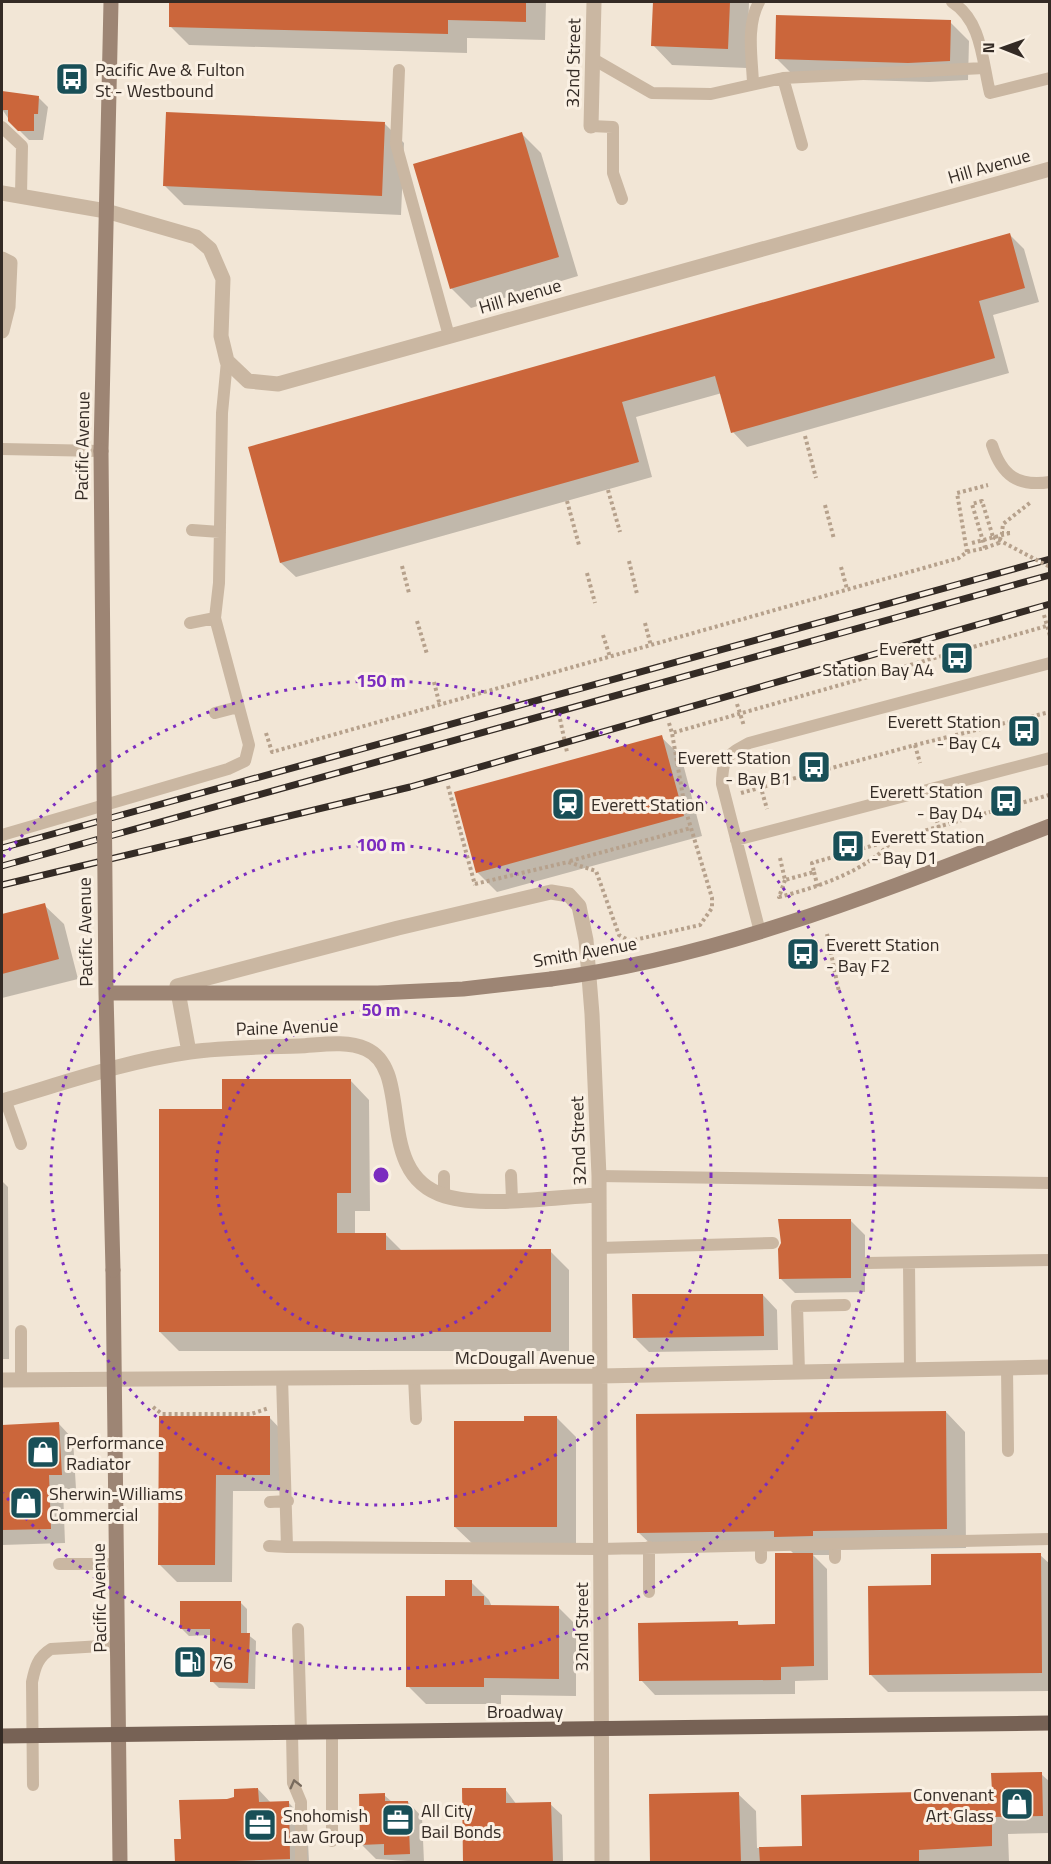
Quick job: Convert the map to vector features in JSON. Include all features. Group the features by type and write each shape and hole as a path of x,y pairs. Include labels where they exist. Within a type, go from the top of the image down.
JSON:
{"main road":[{"name":"Broadway","path":"2,1736 1050,1723"}],"street":[{"name":"Pacific Avenue","path":"111,2 101,451 105,993 116,1378 120,1863"},
{"name":"32nd Street","path":"591,126 594,2"},
{"name":"Hill Avenue","path":"227,362 248,381 278,384 1050,169"},
{"path":"2,193 106,211 185,232 210,249 223,279 221,336 227,362"},
{"path":"2,259 10,263 8,307 2,331"},
{"name":"Smith Avenue","path":"105,993 378,993 463,989 590,974 760,933 823,913 1050,826"},
{"name":"32nd Street","path":"189,1052 177,986 551,892 569,895 579,906 590,974 599,1176 602,1863"},
{"name":"Paine Avenue","path":"3,1100 130,1064 189,1052 236,1047 346,1044 367,1050 380,1059 389,1074 398,1139 408,1167 422,1184 444,1196 482,1201 598,1195"},
{"name":"McDougall Avenue","path":"2,1380 600,1376 1050,1367"}],"lane":[{"path":"753,83 751,32 754,11 759,2"},
{"path":"952,2 964,9 974,23 990,93 1050,78"},
{"path":"593,59 652,93 711,94 783,78 984,68"},
{"path":"399,70 396,144 449,336"},
{"path":"783,78 802,145"},
{"path":"591,126 613,127 613,173 622,199"},
{"path":"2,127 22,146 21,195"},
{"path":"2,835 228,769 245,761 249,745 215,618 220,532 222,413 227,362"},
{"path":"992,445 995,455 1013,480 1032,485 1050,482"},
{"path":"2,449 101,451"},
{"path":"192,530 220,532"},
{"path":"190,623 215,618"},
{"path":"760,933 722,784 722,765 731,753 749,743 1050,663"},
{"path":"215,713 238,707"},
{"path":"736,840 1050,758"},
{"path":"3,1100 21,1144"},
{"path":"511,1175 512,1199"},
{"path":"444,1176 444,1196"},
{"path":"599,1176 1050,1183"},
{"path":"599,1248 773,1243"},
{"path":"866,1263 1050,1260"},
{"path":"909,1263 910,1370"},
{"path":"799,1372 797,1306 845,1305"},
{"path":"21,1331 21,1379"},
{"path":"1007,1368 1008,1450"},
{"path":"282,1377 288,1547"},
{"path":"414,1377 416,1419"},
{"path":"270,1502 288,1502"},
{"path":"269,1546 649,1547 761,1551 835,1544 1050,1539"},
{"path":"835,1544 835,1558"},
{"path":"649,1547 649,1592"},
{"path":"59,1564 118,1564"},
{"path":"298,1629 296,1733 292,1783 301,1802 301,1863"},
{"path":"33,1785 32,1682 35,1667 42,1655 51,1649 119,1645"},
{"path":"332,1732 332,1840"}],"path":[{"path":"805,436 816,478"},
{"path":"967,552 957,493 988,485"},
{"path":"608,490 620,532"},
{"path":"567,501 579,545"},
{"path":"985,548 972,504 982,501 993,537 1050,567"},
{"path":"267,734 272,752 959,558 967,552 999,543 1003,524 1030,502"},
{"path":"825,505 834,539"},
{"path":"972,543 1010,533 1002,533"},
{"path":"629,561 637,594"},
{"path":"402,566 409,593"},
{"path":"841,567 847,589"},
{"path":"587,573 595,603"},
{"path":"1044,615 1050,636"},
{"path":"417,621 427,654"},
{"path":"645,623 651,646"},
{"path":"672,733 1048,625"},
{"path":"603,635 610,657"},
{"path":"435,682 440,706"},
{"path":"737,704 744,726"},
{"path":"741,793 915,745 1050,712"},
{"path":"560,719 567,752"},
{"path":"568,862 596,871 619,935 624,939 630,941 700,925 709,914 712,898 685,808 669,723"},
{"path":"915,745 920,763"},
{"path":"757,774 767,809"},
{"path":"448,786 482,909"},
{"path":"819,894 812,863 1049,795"},
{"path":"685,808 693,806"},
{"path":"935,814 939,828"},
{"path":"475,884 568,862 691,828"},
{"path":"780,858 785,880 779,897 818,888 879,856 892,841"},
{"path":"785,880 814,872"},
{"path":"827,934 839,992"},
{"path":"153,1407 162,1414 251,1414 269,1408 283,1395"}],"building":[{"path":"169,2 526,2 526,22 448,20 448,34 169,27"},
{"path":"653,2 730,2 728,49 651,46"},
{"path":"776,15 951,20 950,61 908,63 775,59"},
{"path":"2,91 39,96 38,114 34,114 34,131 18,131 8,121 8,110 2,110"},
{"path":"166,112 385,122 382,196 163,186"},
{"path":"522,132 559,257 450,289 413,164"},
{"path":"1010,233 1025,288 979,301 995,358 731,433 715,376 622,402 639,462 280,563 248,447"},
{"name":"Everett Station","path":"662,735 684,816 476,873 454,792"},
{"path":"45,903 59,959 2,974 2,914"},
{"path":"222,1079 351,1079 351,1193 337,1193 337,1233 386,1233 386,1250 551,1249 551,1332 159,1332 159,1109 222,1109"},
{"path":"778,1219 851,1219 851,1278 779,1279 778,1249 781,1243"},
{"path":"632,1294 763,1294 764,1336 633,1338"},
{"path":"946,1411 947,1529 813,1531 813,1536 774,1537 774,1531 637,1533 636,1414"},
{"path":"159,1416 270,1416 270,1475 216,1475 215,1565 158,1565"},
{"path":"524,1416 557,1416 557,1527 454,1527 454,1421 524,1421"},
{"path":"59,1422 62,1475 49,1475 51,1529 2,1530 2,1425"},
{"path":"775,1553 813,1553 814,1666 781,1667 781,1680 639,1681 638,1623 738,1621 738,1625 775,1624"},
{"path":"1041,1553 1042,1673 869,1675 868,1586 931,1585 931,1554"},
{"path":"445,1580 472,1580 472,1596 484,1596 484,1605 559,1606 559,1679 484,1678 484,1687 406,1687 406,1596 445,1596"},
{"path":"180,1601 241,1601 241,1633 250,1633 248,1683 210,1682 210,1629 180,1629"},
{"path":"1042,1772 1043,1816 992,1817 992,1846 919,1850 919,1863 760,1863 759,1847 802,1846 801,1795 918,1792 918,1799 968,1798 968,1792 992,1791 991,1773"},
{"path":"258,1788 259,1802 289,1801 290,1859 175,1863 174,1839 181,1839 179,1800 227,1799 234,1797 234,1789"},
{"path":"462,1788 506,1788 506,1803 551,1802 553,1863 463,1863"},
{"path":"739,1792 741,1863 650,1863 649,1794"},
{"path":"385,1793 385,1801 408,1801 410,1854 384,1855 384,1844 360,1845 359,1794"}],"railway":[{"path":"2,848 1050,559"},
{"path":"2,866 1050,575"},
{"path":"2,885 410,787 1050,604"}],"place":[{"name":"Pacific Ave & Fulton St - Westbound","path":"72,79"},
{"name":"Everett Station Bay A4","path":"957,658"},
{"name":"Everett Station - Bay C4","path":"1024,731"},
{"name":"Everett Station - Bay B1","path":"814,767"},
{"name":"Everett Station - Bay D4","path":"1006,801"},
{"name":"Everett Station","path":"568,804"},
{"name":"Everett Station - Bay D1","path":"848,846"},
{"name":"Everett Station - Bay F2","path":"803,954"},
{"name":"Performance Radiator","path":"43,1452"},
{"name":"Sherwin-Williams Commercial","path":"26,1503"},
{"name":"76","path":"190,1662"},
{"name":"Convenant Art Glass","path":"1017,1804"},
{"name":"All City Bail Bonds","path":"398,1820"},
{"name":"Snohomish Law Group","path":"260,1825"}]}
